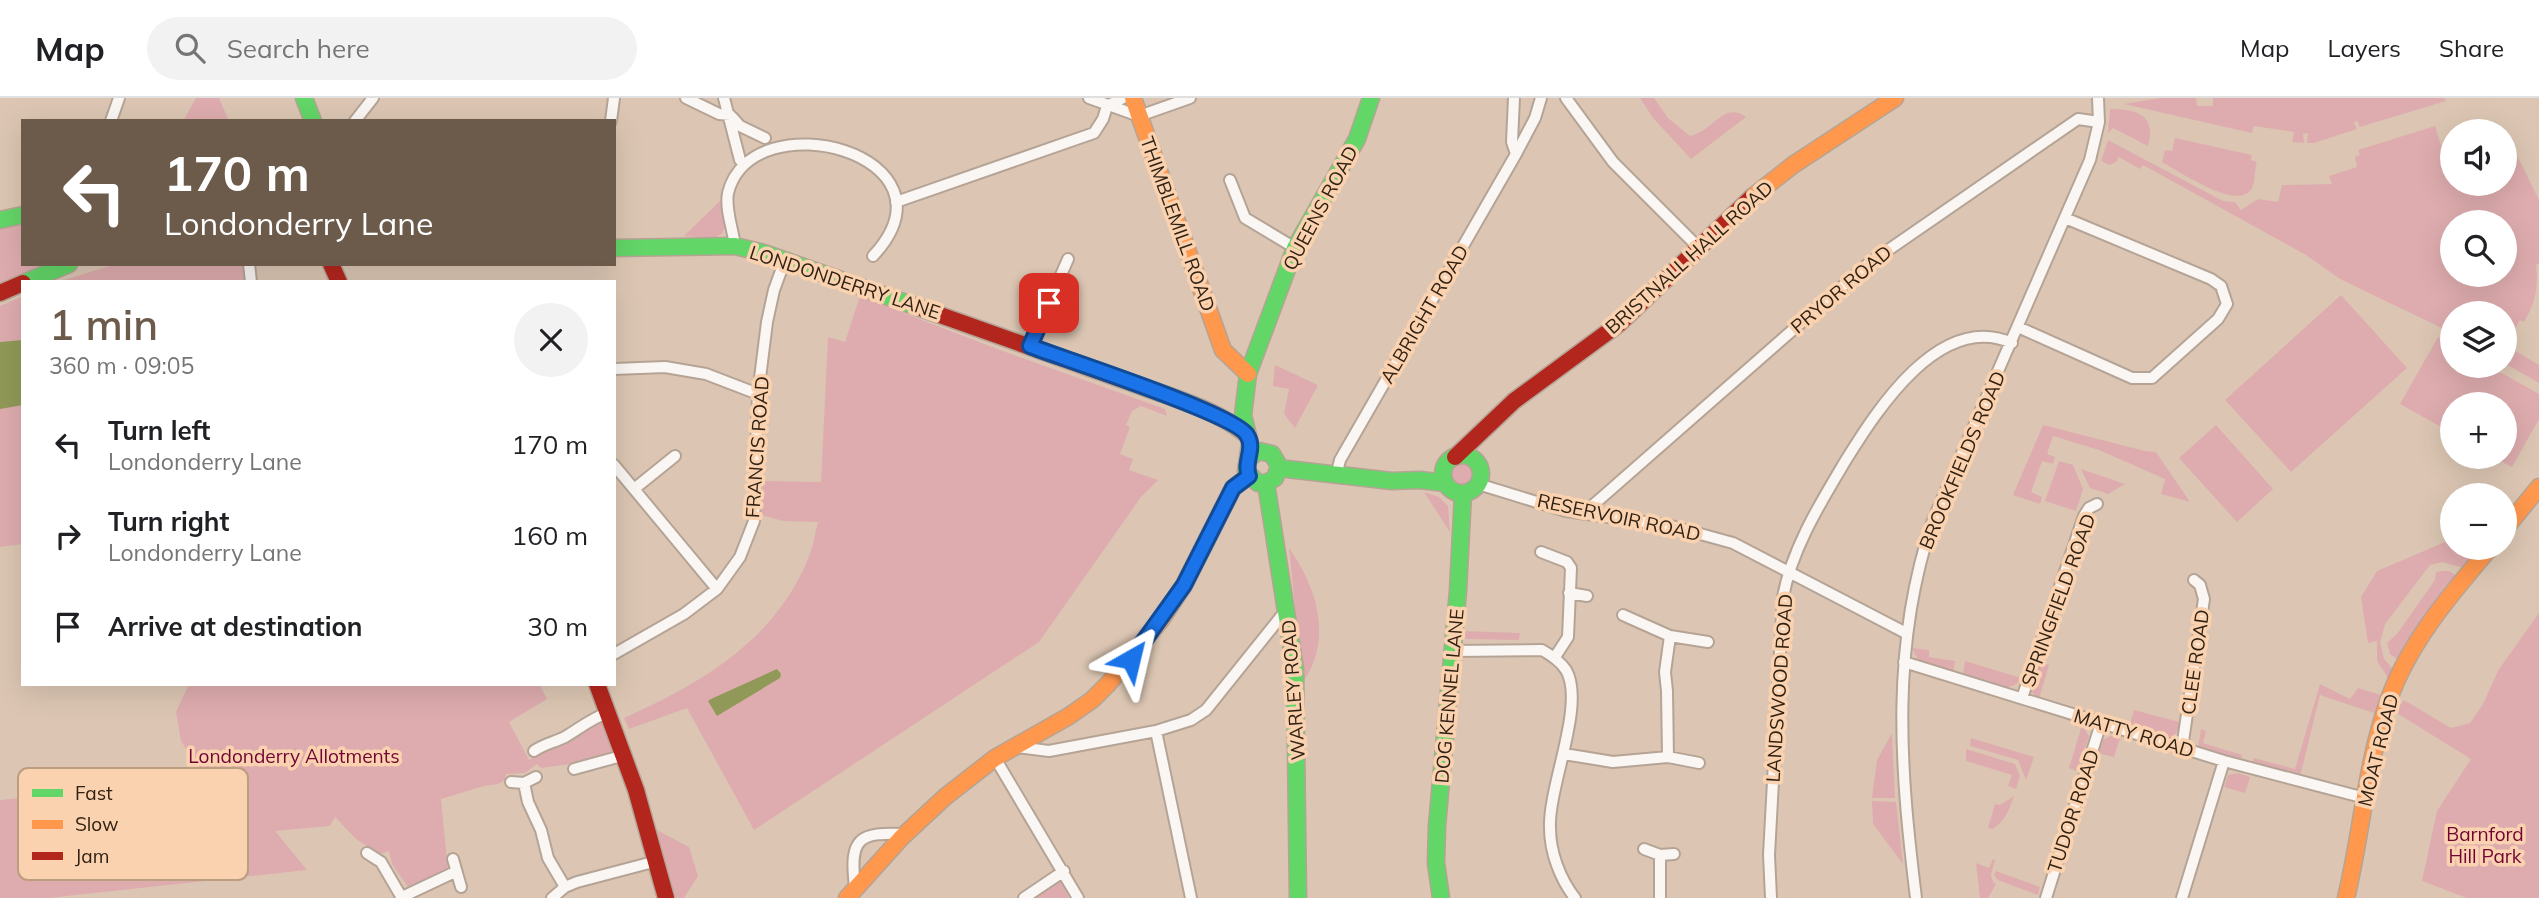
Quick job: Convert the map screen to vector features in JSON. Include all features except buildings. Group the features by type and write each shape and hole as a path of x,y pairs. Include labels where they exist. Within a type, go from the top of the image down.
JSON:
{"street":[{"path":"112,119 119,98"},
{"path":"304,98 312,119"},
{"path":"357,119 373,98"},
{"path":"611,119 614,98"},
{"path":"686,98 719,114 730,115 740,126 770,136 740,160 728,193 728,210 736,246"},
{"path":"724,98 740,160"},
{"path":"1089,98 1139,116 1190,98"},
{"path":"896,202 1094,133 1103,120 1107,106 1123,98"},
{"name":"THIMBLEMILL ROAD","path":"1133,98 1223,350 1248,374"},
{"name":"QUEENS ROAD","path":"1253,357 1296,248 1357,139 1371,98"},
{"path":"1514,98 1512,142 1516,154"},
{"name":"ALBRIGHT ROAD","path":"1336,476 1339,460 1516,154 1535,118 1541,98"},
{"path":"1566,98 1612,162 1699,248"},
{"name":"BRISTNALL HALL ROAD","path":"1420,480 1453,458 1514,401 1620,323 1756,194 1793,165 1895,98"},
{"path":"2098,98 2099,122"},
{"name":"PRYOR ROAD","path":"1592,515 1593,505 1868,264 2078,118 2099,122"},
{"name":"BROOKFIELDS ROAD","path":"1916,898 1903,768 1901,716 1906,633 1920,559 1933,520 2093,151 2099,122"},
{"path":"864,148 872,153 892,183 896,202 894,219 887,236 873,256"},
{"path":"1230,180 1245,218 1296,248"},
{"path":"0,220 21,215"},
{"path":"2018,327 2132,378 2147,379 2152,378 2218,319 2227,304 2221,286 2211,279 2065,218"},
{"name":"LONDONDERRY LANE","path":"616,247 736,246 785,260 1208,410 1247,435"},
{"path":"1030,346 1068,259"},
{"name":"FRANCIS ROAD","path":"616,653 684,614 717,589 740,557 754,521 758,394 767,322 774,290 785,260"},
{"path":"32,280 64,266"},
{"path":"0,293 21,285"},
{"name":"LANDSWOOD ROAD","path":"1771,898 1769,855 1782,616 1785,585 1790,572 1825,495 1870,422 1908,375 1936,354 1966,340 1989,337 2012,343"},
{"path":"1223,350 1253,357 1248,374 1242,415 1251,444 1246,465 1249,476 1258,483 1266,483 1275,478 1277,459 1266,452 1244,403"},
{"path":"616,369 665,367 706,374 758,394"},
{"path":"1208,410 1231,408 1244,403"},
{"name":"BRISTNALL HALL ROAD","path":"1474,460 1489,424"},
{"path":"1248,459 1253,454 1266,452"},
{"path":"634,489 675,456"},
{"path":"1467,456 1474,460 1480,471 1478,484 1472,490 1454,492 1445,483 1443,474 1446,465 1453,458 1467,456"},
{"path":"616,467 717,589"},
{"path":"1278,468 1336,476 1445,483"},
{"path":"851,893 945,797 995,758 1091,700 1131,659 1184,585 1233,488 1249,476"},
{"name":"WARLEY ROAD","path":"1266,483 1295,669 1298,898"},
{"name":"RESERVOIR ROAD","path":"1478,484 1566,510 1648,521 1733,543 1906,633"},
{"path":"2517,514 2539,487"},
{"name":"DOG KENNEL LANE","path":"1441,898 1437,859 1463,493"},
{"name":"SPRINGFIELD ROAD","path":"2022,698 2084,516 2089,508 2096,504"},
{"path":"1541,552 1567,562 1571,568 1568,637 1555,657"},
{"name":"MOAT ROAD","path":"2346,898 2375,749 2389,700 2403,667 2428,626 2480,560"},
{"name":"CLEE ROAD","path":"2182,748 2204,599 2200,585 2194,580"},
{"path":"1569,593 1587,596"},
{"path":"1017,747 1049,751 1156,731 1191,720 1206,710 1287,609"},
{"path":"1623,615 1670,636 1708,642"},
{"path":"1668,757 1665,672 1670,636"},
{"path":"1453,651 1542,650 1555,657 1566,671 1571,683 1571,705 1564,754 1552,795 1550,828 1554,856 1575,898"},
{"name":"MATTY ROAD","path":"1904,662 2224,761 2365,798"},
{"path":"598,686 625,755 666,898"},
{"path":"534,751 563,738 590,719 608,712"},
{"name":"TUDOR ROAD","path":"2046,898 2101,723"},
{"path":"1156,731 1191,898"},
{"path":"1564,754 1613,762 1668,757 1699,764"},
{"path":"574,769 625,755"},
{"path":"995,758 1078,898"},
{"path":"2182,898 2224,761"},
{"path":"511,782 524,783 536,777"},
{"path":"524,783 548,858 565,887"},
{"path":"851,893 860,840 868,834 906,834"},
{"path":"1644,849 1660,855 1674,854"},
{"path":"367,853 384,860 402,897 455,872"},
{"path":"1660,855 1660,898"},
{"path":"453,859 461,887"},
{"path":"552,898 565,887 657,861"},
{"path":"1024,898 1064,871"}],"green space":[{"path":"196,98 219,98 228,119 184,119"},
{"path":"1640,98 1654,98 1668,118 1690,136 1706,129 1725,115 1738,113 1746,117 1691,159 1653,118"},
{"path":"2161,98 2196,98 2197,106 2213,106 2213,98 2444,98 2446,101 2360,127 2357,121 2354,122 2357,129 2314,143 2307,143 2308,133 2303,134 2304,143 2292,142 2294,132 2254,126 2252,133 2124,104"},
{"path":"2110,109 2129,110 2142,116 2150,127 2148,146 2113,128 2108,133"},
{"path":"2435,126 2440,142 2440,196 2517,196 2517,155 2539,200 2537,280 2531,308 2524,322 2520,320 2517,325 2517,301 2440,301 2440,327 2340,279 2306,255 2143,165 2140,169 2119,157 2110,165 2101,161 2108,140 2223,201 2235,202 2241,210 2258,199 2278,202 2282,185 2332,184 2329,176 2357,167 2355,157 2360,155 2358,150"},
{"path":"2175,138 2252,155 2251,160 2257,162 2252,188 2245,194 2235,196 2222,193 2162,162 2165,150 2172,151"},
{"path":"722,199 726,223 722,234 713,238 684,236"},
{"path":"21,221 21,266 47,266 0,285 0,226"},
{"path":"110,266 243,266 244,280 64,280"},
{"path":"2341,295 2407,368 2291,472 2225,400"},
{"path":"860,296 1165,409 1167,416 1141,406 1132,411 1126,425 1130,427 1120,454 1133,459 1129,470 1158,480 1141,497 1039,642 754,830 687,708 629,729 624,718 681,690 732,656 756,636 794,588 810,554 818,522 783,521 761,515 763,481 821,482 828,337 845,342"},
{"path":"21,297 21,544 0,547 0,306"},
{"path":"2438,337 2440,378 2510,378 2539,394 2539,419 2517,458 2517,392 2440,392 2440,426 2400,404"},
{"path":"2517,352 2539,365 2539,383 2517,370"},
{"path":"1275,365 1318,385 1295,428 1284,414 1289,389 1273,386"},
{"path":"2043,425 2156,452 2190,502 2161,494 2165,479 2099,450 2053,436 2047,454 2055,457 2053,464 2042,461 2031,492 2042,497 2040,504 2013,495"},
{"path":"2216,425 2273,489 2237,522 2179,458"},
{"path":"2059,461 2073,465 2083,489 2076,511 2045,501"},
{"path":"1462,462 1471,466 1475,475 1471,484 1462,488 1453,484 1449,475 1453,466"},
{"path":"2081,469 2125,484 2108,494 2090,488"},
{"path":"1424,492 1439,497 1448,506 1450,532"},
{"path":"2440,544 2440,560 2469,560 2463,568 2443,562 2430,565 2385,624 2380,642 2384,659 2392,668 2388,678 2377,661 2377,641 2368,643 2361,597 2377,571"},
{"path":"1289,548 1307,579 1318,614 1317,648 1303,682"},
{"path":"2449,571 2457,576 2397,659 2390,654 2387,643 2397,634 2435,580 2436,572"},
{"name":"Barnford Hill Park","path":"2539,613 2539,898 2467,898 2422,881 2437,811 2471,759 2395,712 2404,700 2451,728 2470,723 2483,704 2499,669"},
{"path":"1462,631 1520,633 1519,640 1466,639"},
{"path":"1913,648 1929,650 1929,657 1955,661 1953,672 1918,659"},
{"path":"1965,661 2021,678 2017,684 2011,686 1990,684 1963,674"},
{"path":"2039,662 2049,665 2039,699 2030,690"},
{"path":"2320,684 2350,699 2358,688 2381,695 2374,713 2320,695 2300,777 2252,765 2254,758 2295,769"},
{"name":"Londonderry Allotments","path":"188,686 540,686 547,699 509,722 529,760 600,718 612,752 578,763 541,768 537,764 525,773 506,774 505,780 498,784 441,799 448,870 408,887 392,864 389,851 379,854 356,839 335,817 330,826 275,831 307,870 248,876 248,768 198,768 181,741 176,712"},
{"path":"2134,710 2179,722 2178,730 2168,737 2130,725"},
{"path":"2082,725 2089,736 2077,771 2069,768"},
{"path":"2201,729 2206,731 2203,743 2242,755 2241,760 2198,749"},
{"path":"1892,733 1895,798 1872,798 1877,760"},
{"path":"2111,736 2120,738 2114,757 2097,753 2102,740"},
{"path":"1971,738 2034,757 2026,780 2018,760 1970,746"},
{"path":"1966,749 2015,764 2020,776 2016,789 2008,786 2012,775 1966,761"},
{"path":"2238,773 2250,777 2245,793 2224,787 2228,775"},
{"path":"2014,796 2001,822 1993,829 1988,828 1995,804 2000,805"},
{"name":"Londonderry Allotments","path":"18,798 18,880 214,880 48,898 0,898 0,800"},
{"path":"1872,801 1896,802 1903,864 1873,824"},
{"path":"657,830 689,847 698,876 684,898 676,898"},
{"path":"1993,859 1995,860 1991,875 1996,884 1988,898 1980,898 1976,863 1989,868"},
{"path":"1996,871 2040,887 2038,895 1998,880 1994,875"},
{"path":"1060,880 1069,898 1032,898"}],"shaded area":[{"path":"21,340 21,405 0,409 0,342"},
{"path":"777,669 781,674 780,678 717,716 708,701"}],"traffic: fast":[{"path":"304,98 312,119"},
{"path":"1248,459 1259,451 1272,454 1279,466 1275,478 1266,483 1258,483 1246,471 1250,444 1243,415 1248,374 1295,248 1357,139 1371,98"},
{"path":"0,220 21,215"},
{"path":"616,248 735,246 764,253 923,309"},
{"path":"31,280 64,266"},
{"path":"1462,455 1475,461 1481,474 1475,487 1462,493 1449,487 1443,474 1449,461 1462,455"},
{"path":"1278,468 1392,481 1445,483"},
{"path":"1266,483 1295,669 1298,898"},
{"path":"1441,898 1436,863 1437,826 1458,591 1463,493"}],"traffic: slow":[{"path":"1133,98 1223,350 1248,374"},
{"path":"1751,198 1793,165 1895,98"},
{"path":"1149,389 1212,413 1247,435"},
{"path":"847,898 902,837 945,797 995,758 1069,716 1092,700 1109,683 1161,620 1184,585 1233,488 1249,476"},
{"path":"2517,514 2539,487"},
{"path":"2346,898 2375,748 2389,699 2420,638 2480,560"}],"traffic: jam":[{"path":"1455,457 1514,401 1620,323 1751,198"},
{"path":"332,266 338,280"},
{"path":"0,293 21,284"},
{"path":"923,309 1149,389"},
{"path":"598,686 636,790 666,898"}],"route":[{"path":"1049,303 1030,346 1208,410 1241,428 1251,444 1246,465 1249,476 1233,488 1184,585 1131,659"}]}
